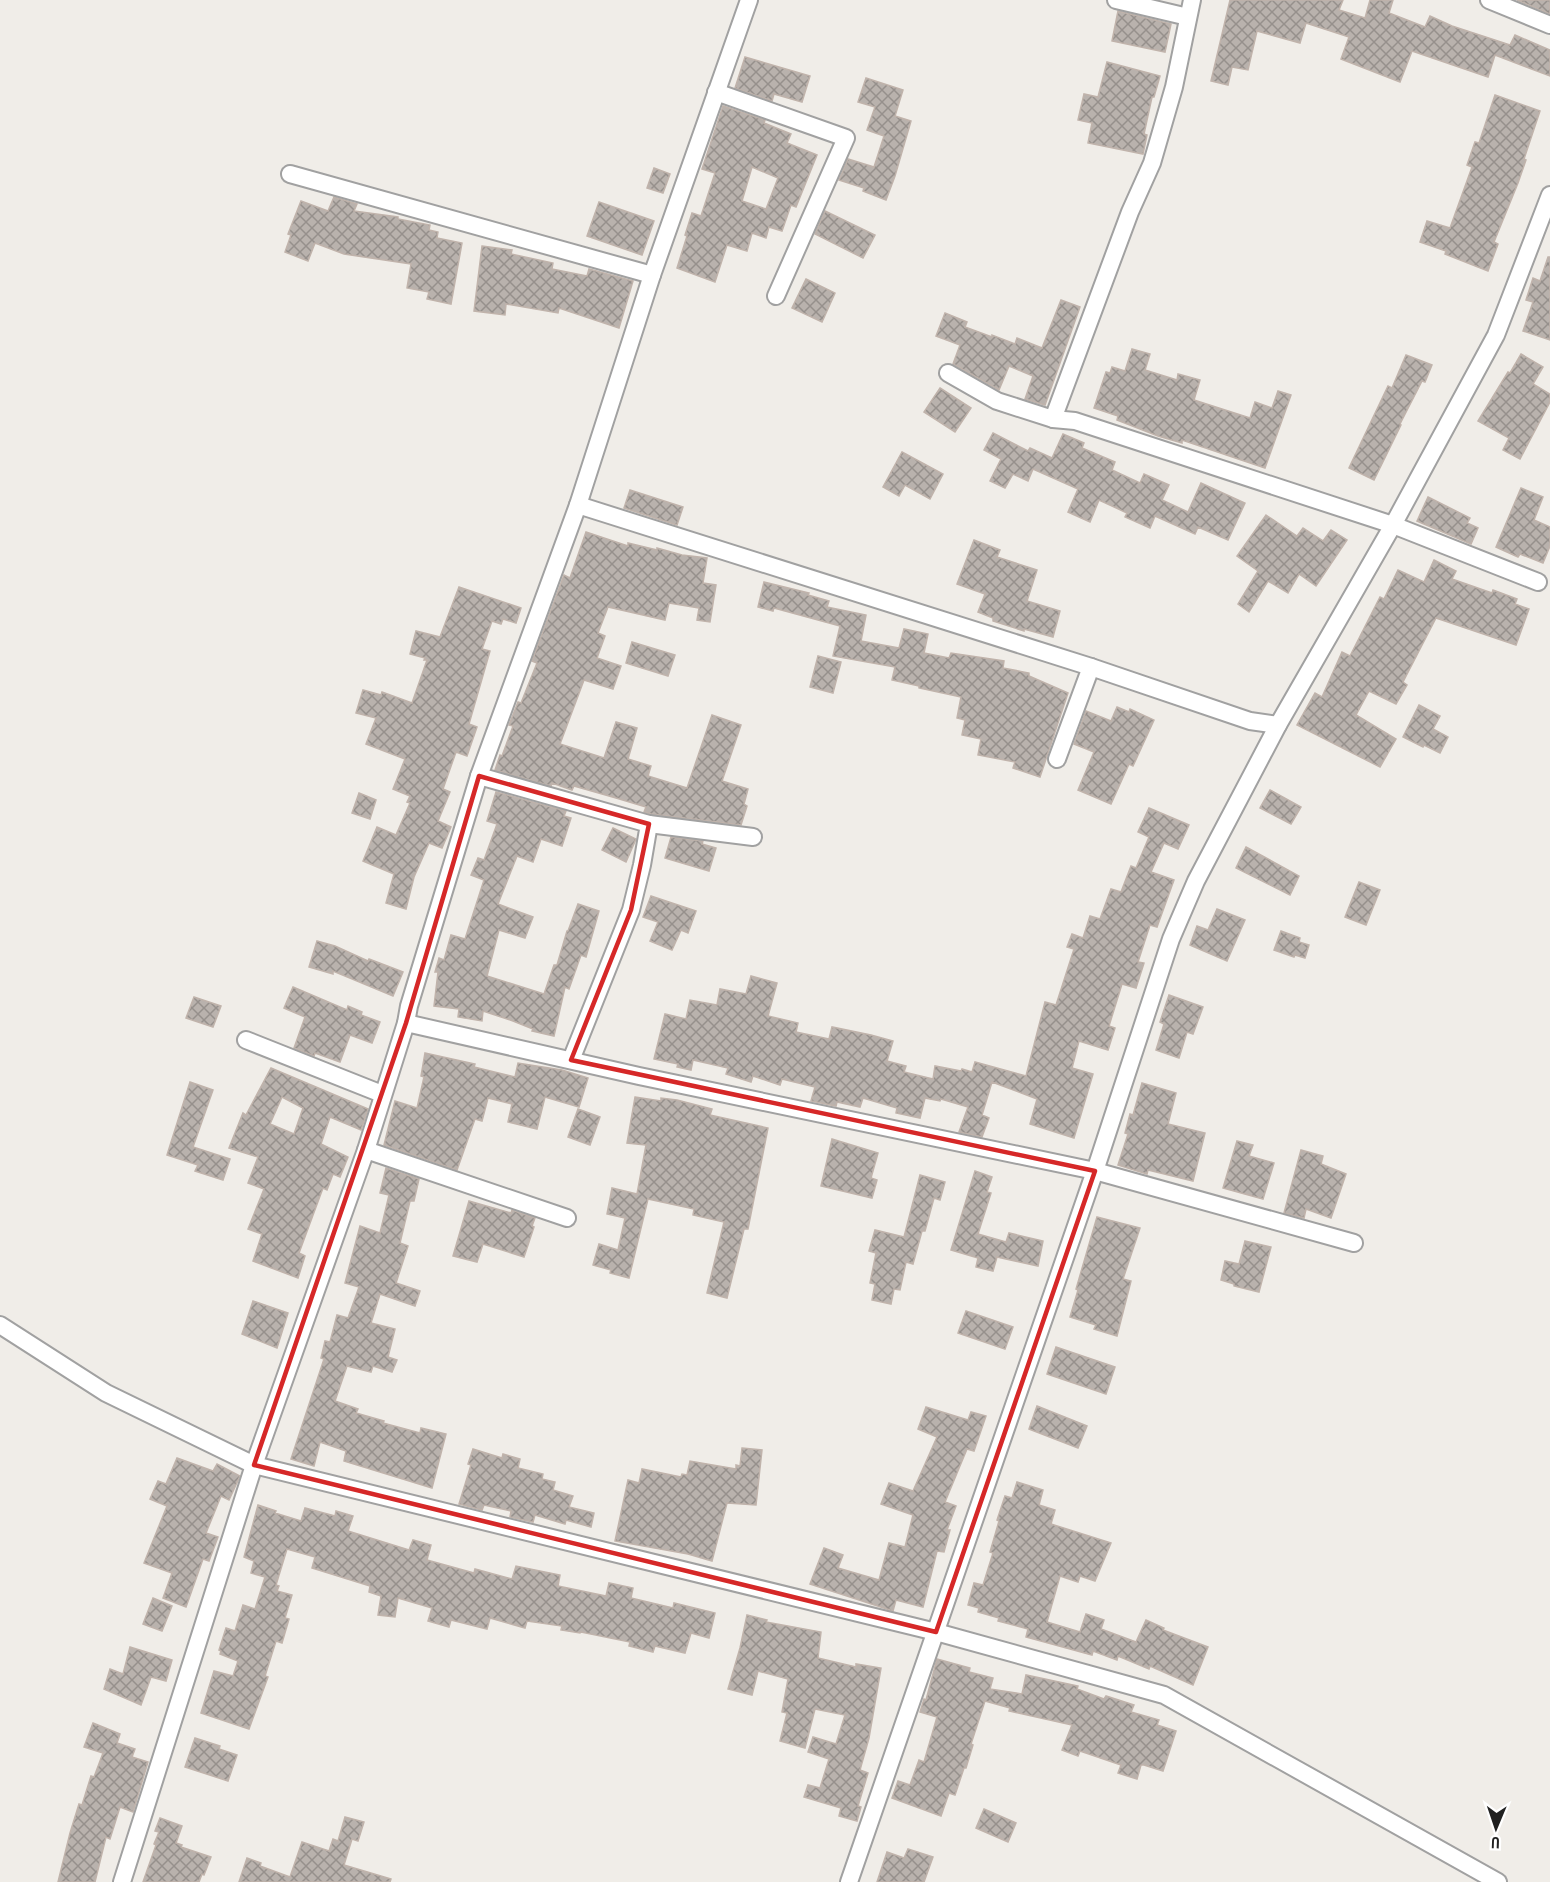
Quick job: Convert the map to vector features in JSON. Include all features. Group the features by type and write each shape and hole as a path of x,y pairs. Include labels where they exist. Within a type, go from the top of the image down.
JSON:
{"street":[{"path":"122,1882 254,1465 366,1150 479,776 578,505 652,275 749,0"},
{"path":"1116,0 1188,17"},
{"path":"1053,419 1130,212 1152,163 1174,87 1192,0"},
{"path":"1489,0 1550,25"},
{"path":"716,92 846,138 776,296"},
{"path":"290,174 652,275"},
{"path":"849,1882 1095,1171 1171,939 1196,881 1278,725 1393,525 1496,335 1550,195"},
{"path":"948,373 997,400 1053,419 1075,421 1393,525 1538,582"},
{"path":"578,505 1092,667 1250,721 1278,725"},
{"path":"1057,759 1092,667"},
{"path":"479,776 649,825 753,837"},
{"path":"571,1060 631,910 649,825"},
{"path":"406,1023 1095,1171 1354,1243"},
{"path":"246,1040 382,1094"},
{"path":"366,1150 567,1218"},
{"path":"0,1325 106,1393 254,1465 936,1632 1164,1695 1498,1882"}],"highlighted area":[{"path":"479,776 649,824 631,910 571,1060 1095,1171 936,1632 254,1465 406,1023"}],"building":[{"path":"1230,0 1343,0 1339,10 1365,18 1370,0 1393,0 1389,13 1425,27 1430,16 1452,26 1510,45 1515,35 1550,50 1550,76 1495,55 1488,77 1412,51 1400,82 1341,59 1349,37 1306,23 1300,43 1257,31 1248,70 1232,67 1228,85 1211,81"},
{"path":"1517,0 1550,0 1550,14"},
{"path":"1118,11 1171,24 1165,52 1112,41"},
{"path":"745,57 810,76 802,102 774,94 772,101 735,88"},
{"path":"1107,62 1160,76 1154,97 1152,97 1144,134 1147,135 1143,154 1088,143 1092,123 1078,120 1084,94 1098,97"},
{"path":"866,78 903,90 895,116 911,121 886,200 863,191 864,188 839,180 848,159 874,167 884,136 867,130 875,107 858,102"},
{"path":"1495,95 1540,111 1518,183 1494,242 1498,244 1488,271 1445,254 1446,251 1420,242 1427,221 1450,228 1472,167 1467,165 1475,142 1479,143"},
{"path":"723,106 765,120 764,123 791,134 787,143 817,155 796,207 791,205 782,231 769,227 766,238 752,233 747,251 727,245 715,282 677,268 692,213 701,216 715,173 702,169","holes":["752,167 778,178 766,209 742,201"]},
{"path":"654,168 670,174 663,193 647,188"},
{"path":"334,197 357,204 354,211 398,217 398,219 430,225 429,230 438,232 437,238 462,243 451,304 427,299 429,292 407,288 411,264 344,254 315,243 308,261 285,252 291,235 288,234 301,201 328,211"},
{"path":"599,202 654,221 642,255 587,236"},
{"path":"825,211 875,235 863,258 815,234"},
{"path":"482,246 512,250 511,254 553,263 552,269 587,276 589,269 633,281 619,328 559,308 558,313 506,304 505,315 474,311"},
{"path":"1548,257 1550,257 1550,340 1523,331 1533,302 1526,300 1533,278 1540,281"},
{"path":"806,279 835,293 822,322 792,308"},
{"path":"1061,300 1080,307 1045,405 1025,399 1033,376 1009,366 999,390 953,364 960,345 936,336 945,313 967,322 965,327 992,337 992,335 1015,344 1017,338 1042,348"},
{"path":"1132,349 1150,354 1145,370 1177,380 1178,374 1200,380 1194,400 1250,418 1255,402 1272,408 1278,391 1291,395 1265,468 1182,440 1182,443 1158,436 1117,420 1118,416 1094,408 1106,372 1110,373 1112,367 1125,371"},
{"path":"1521,354 1543,367 1533,384 1550,394 1550,402 1520,459 1503,450 1509,438 1478,421"},
{"path":"1406,355 1432,365 1425,382 1422,381 1400,424 1374,480 1349,468 1388,386 1392,388"},
{"path":"940,388 971,408 955,432 924,412"},
{"path":"993,433 1028,451 1030,448 1052,458 1063,434 1084,443 1082,448 1115,462 1112,470 1140,483 1144,474 1169,485 1162,500 1188,512 1201,483 1245,503 1228,540 1198,527 1195,534 1155,516 1150,528 1125,517 1127,513 1099,500 1090,522 1068,512 1078,489 1033,469 1028,481 1013,474 1005,488 990,481 1001,459 984,450"},
{"path":"902,452 943,474 930,499 905,485 899,496 883,487"},
{"path":"1521,488 1543,497 1534,520 1550,527 1550,546 1543,563 1520,554 1518,557 1496,547"},
{"path":"630,490 683,507 677,525 624,508"},
{"path":"1428,497 1470,518 1467,523 1478,528 1471,544 1417,521"},
{"path":"1266,515 1297,536 1303,528 1323,541 1331,530 1347,540 1316,586 1299,574 1288,593 1268,581 1249,612 1238,604 1258,571 1237,556"},
{"path":"586,532 628,546 628,543 707,558 703,583 716,585 710,622 697,620 699,608 669,603 665,620 608,607 598,633 605,636 597,658 621,666 613,689 584,680 560,744 604,758 616,722 637,728 628,759 651,766 648,776 687,788 712,715 741,725 722,781 748,789 744,804 747,806 741,825 651,814 644,812 646,807 574,786 572,790 552,783 551,786 495,770 513,726 509,725 518,702 521,703 537,663 532,661 564,575 570,578"},
{"path":"974,540 1000,550 997,557 1037,570 1027,601 1060,611 1053,637 993,621 993,618 978,612 985,594 957,584"},
{"path":"1434,560 1456,571 1452,579 1517,599 1515,604 1529,609 1516,645 1436,618 1403,682 1407,685 1396,704 1369,691 1356,715 1396,739 1380,767 1297,725 1315,693 1322,697 1342,652 1350,656 1380,597 1384,599 1398,570 1424,582"},
{"path":"764,582 809,593 808,595 829,601 827,607 866,615 861,641 899,648 904,629 928,634 924,653 949,658 951,653 1004,661 1003,668 1029,673 1029,676 1068,693 1040,777 1013,768 1015,762 978,755 981,739 962,735 965,720 957,718 961,697 892,680 895,667 833,656 840,626 774,608 773,611 758,607"},
{"path":"459,587 521,608 516,623 503,619 501,624 492,621 482,649 490,651 469,724 477,727 467,756 456,752 443,789 450,792 438,821 451,827 442,848 429,843 414,877 406,909 386,903 394,874 363,861 377,827 396,835 410,803 407,802 410,796 393,789 405,759 366,744 376,718 356,713 363,690 381,695 382,692 412,703 427,660 410,654 416,631 440,637"},
{"path":"632,642 675,655 668,676 626,663"},
{"path":"818,656 841,662 833,693 810,687"},
{"path":"1419,705 1440,716 1433,729 1448,737 1440,753 1403,737"},
{"path":"1117,707 1129,712 1130,709 1154,720 1133,766 1129,764 1111,804 1078,790 1094,752 1074,744 1086,711 1111,721"},
{"path":"1270,790 1301,807 1291,824 1260,808"},
{"path":"496,792 566,811 564,816 571,818 562,846 541,839 533,862 517,856 498,904 533,917 525,938 499,930 487,976 544,994 554,965 557,965 578,904 599,911 586,957 581,955 569,989 565,987 554,1036 532,1031 533,1029 483,1011 482,1021 458,1017 459,1009 434,1006 438,972 435,972 439,958 444,960 451,935 465,939 484,880 471,875 478,858 484,860 497,824 487,821"},
{"path":"359,793 376,800 370,819 352,813"},
{"path":"1149,808 1189,825 1178,849 1164,843 1151,872 1174,880 1157,927 1150,925 1138,962 1144,963 1136,988 1122,984 1109,1026 1115,1028 1108,1050 1079,1041 1072,1068 1093,1074 1074,1138 1030,1124 1037,1099 992,1082 982,1115 989,1118 982,1137 959,1132 968,1107 941,1099 940,1101 925,1098 920,1118 896,1113 897,1108 863,1098 860,1107 837,1102 836,1106 811,1101 815,1087 782,1079 780,1085 753,1076 751,1082 726,1074 728,1068 693,1060 691,1070 677,1067 678,1064 654,1059 665,1014 686,1019 690,1000 717,1005 720,989 746,994 751,976 777,983 768,1016 798,1023 796,1032 829,1039 832,1027 893,1041 887,1061 906,1066 904,1072 933,1079 935,1066 972,1072 975,1062 1026,1076 1045,1002 1056,1005 1074,949 1067,947 1072,934 1083,938 1090,916 1100,919 1111,889 1121,892 1131,866 1136,868 1149,837 1138,832"},
{"path":"613,828 636,839 626,862 602,850"},
{"path":"671,837 703,841 702,844 716,848 709,871 665,858"},
{"path":"1246,847 1299,876 1290,895 1236,868"},
{"path":"1359,882 1380,890 1366,925 1345,917"},
{"path":"651,896 696,911 688,933 681,930 672,950 650,941 658,922 643,917"},
{"path":"1217,909 1245,920 1227,961 1190,945 1197,926 1208,930"},
{"path":"1281,931 1300,938 1299,942 1309,945 1305,958 1274,950"},
{"path":"317,941 403,972 393,996 333,971 333,974 309,967"},
{"path":"293,987 347,1010 348,1006 362,1012 361,1015 380,1022 372,1043 350,1035 340,1062 315,1053 314,1056 294,1048 305,1017 284,1008"},
{"path":"1169,995 1203,1007 1193,1034 1187,1032 1179,1058 1156,1050 1164,1024 1160,1022"},
{"path":"194,997 221,1006 213,1027 186,1018"},
{"path":"425,1053 475,1064 474,1067 515,1077 518,1063 562,1070 588,1078 579,1107 545,1097 537,1129 508,1122 512,1104 488,1098 482,1121 475,1119 457,1170 384,1145 395,1101 417,1108 424,1077 421,1076"},
{"path":"271,1068 368,1109 361,1130 330,1117 321,1144 348,1157 340,1177 333,1174 327,1190 323,1188 299,1253 305,1256 298,1278 253,1261 262,1234 248,1229 264,1189 248,1183 258,1157 229,1148 243,1113 246,1115","holes":["282,1097 303,1108 294,1134 270,1124"]},
{"path":"190,1082 213,1090 193,1147 230,1159 223,1180 195,1171 198,1165 167,1155"},
{"path":"1142,1083 1176,1093 1168,1124 1205,1133 1193,1181 1148,1170 1147,1174 1118,1165 1128,1134 1125,1133 1130,1114 1133,1115"},
{"path":"635,1097 661,1101 661,1098 677,1100 712,1109 710,1115 768,1128 748,1229 744,1229 727,1298 707,1293 724,1222 693,1215 694,1209 648,1199 629,1278 593,1265 599,1244 618,1250 625,1218 607,1214 612,1188 637,1194 646,1145 627,1143"},
{"path":"578,1109 600,1117 590,1145 568,1137"},
{"path":"832,1139 878,1153 871,1178 877,1180 872,1198 821,1186"},
{"path":"1237,1141 1253,1145 1249,1156 1274,1163 1263,1199 1223,1188"},
{"path":"1301,1150 1323,1156 1321,1164 1346,1174 1331,1218 1306,1209 1304,1218 1284,1213"},
{"path":"386,1168 419,1179 414,1201 410,1201 400,1243 408,1246 396,1283 420,1291 415,1306 380,1294 371,1323 395,1329 388,1357 397,1360 392,1372 373,1366 371,1372 347,1366 335,1401 358,1409 356,1413 384,1421 383,1423 420,1433 421,1428 446,1434 432,1488 344,1461 346,1451 320,1442 314,1466 291,1459 324,1359 321,1358 325,1341 330,1342 337,1315 348,1318 359,1287 345,1283 360,1226 380,1233 389,1195 380,1193"},
{"path":"975,1171 992,1177 987,1192 991,1193 978,1234 1006,1242 1009,1233 1043,1241 1038,1266 997,1257 993,1271 976,1267 978,1258 951,1250"},
{"path":"920,1175 945,1182 940,1200 934,1198 913,1264 906,1262 900,1290 894,1289 891,1304 872,1300 875,1284 870,1283 876,1253 869,1251 875,1230 904,1237"},
{"path":"469,1201 511,1213 512,1210 535,1218 524,1257 483,1244 477,1262 453,1256"},
{"path":"1097,1217 1140,1228 1123,1279 1131,1281 1117,1336 1094,1329 1096,1325 1070,1317"},
{"path":"1245,1241 1271,1247 1259,1292 1234,1286 1234,1284 1221,1280 1225,1261 1239,1264"},
{"path":"253,1301 288,1313 277,1348 242,1334"},
{"path":"966,1311 1013,1327 1005,1349 958,1333"},
{"path":"1056,1347 1115,1367 1106,1394 1047,1374"},
{"path":"1037,1406 1087,1426 1078,1448 1029,1429"},
{"path":"926,1407 968,1420 971,1412 986,1416 974,1451 967,1449 945,1502 956,1506 947,1530 950,1530 944,1552 937,1551 923,1607 896,1600 893,1611 810,1584 824,1548 843,1555 838,1568 879,1580 889,1543 905,1547 913,1515 881,1504 889,1483 913,1491 937,1437 918,1429"},
{"path":"742,1448 762,1450 756,1505 727,1503 712,1561 688,1554 615,1541 628,1480 639,1483 642,1469 681,1477 682,1474 687,1475 690,1461 736,1469 736,1465 740,1466"},
{"path":"473,1449 502,1458 503,1454 520,1459 518,1468 543,1474 542,1479 555,1482 553,1490 573,1496 569,1507 594,1513 591,1527 566,1520 565,1524 535,1515 533,1522 510,1517 511,1511 484,1505 482,1510 459,1504 471,1465 468,1464"},
{"path":"177,1458 213,1471 217,1464 240,1476 229,1500 221,1496 206,1533 218,1537 209,1561 203,1559 186,1607 163,1598 172,1573 144,1563 167,1506 150,1499 158,1481 166,1484"},
{"path":"1017,1482 1043,1490 1039,1505 1055,1510 1051,1524 1111,1543 1095,1581 1080,1576 1078,1582 1060,1576 1047,1622 1080,1632 1086,1614 1104,1620 1101,1629 1136,1642 1146,1620 1164,1628 1163,1630 1208,1647 1193,1685 1150,1666 1149,1669 1118,1656 1117,1660 1093,1651 1092,1655 1026,1637 1028,1629 998,1621 999,1618 978,1612 979,1608 968,1605 974,1583 983,1585 993,1553 990,1552 999,1521 997,1520 1005,1496 1012,1498"},
{"path":"258,1505 301,1521 305,1508 335,1516 336,1511 353,1516 348,1531 409,1550 413,1540 431,1545 427,1560 474,1573 475,1569 512,1579 516,1566 560,1575 558,1586 606,1596 609,1583 633,1588 631,1598 673,1608 674,1603 715,1613 709,1638 691,1633 685,1653 655,1646 653,1652 629,1646 630,1642 561,1630 562,1626 527,1621 525,1628 490,1618 487,1629 451,1620 449,1627 428,1621 432,1608 398,1598 395,1617 378,1615 381,1596 369,1592 370,1586 312,1568 315,1557 287,1549 276,1585 279,1586 277,1591 292,1595 285,1618 289,1619 282,1643 276,1641 265,1676 268,1677 249,1729 201,1713 214,1671 233,1676 238,1661 220,1654 219,1650 226,1628 235,1631 243,1605 255,1609 265,1577 251,1573 254,1561 244,1557"},
{"path":"153,1598 172,1606 162,1631 143,1624"},
{"path":"747,1615 767,1620 766,1622 821,1632 818,1658 856,1667 856,1664 881,1668 869,1738 860,1770 868,1773 858,1806 861,1807 857,1821 839,1816 841,1808 804,1797 808,1785 820,1788 829,1759 808,1752 813,1737 836,1744 845,1715 815,1709 805,1748 780,1741 787,1713 782,1712 788,1679 758,1671 752,1695 728,1689"},
{"path":"130,1647 172,1660 166,1681 151,1677 141,1705 104,1689 110,1669 123,1674"},
{"path":"937,1659 970,1668 969,1672 993,1678 990,1689 1022,1694 1026,1675 1078,1686 1077,1689 1104,1699 1106,1696 1134,1705 1131,1712 1159,1720 1157,1725 1176,1731 1163,1771 1141,1765 1137,1779 1118,1773 1121,1765 1080,1751 1078,1756 1062,1750 1072,1725 1009,1711 1010,1708 985,1701 966,1768 964,1768 955,1795 949,1793 941,1816 892,1798 898,1781 910,1785 919,1760 924,1762 937,1717 920,1712 924,1699 926,1700"},
{"path":"93,1723 120,1734 117,1743 135,1749 132,1757 148,1762 133,1812 120,1807 110,1839 106,1837 95,1882 58,1882 79,1804 82,1805 91,1776 94,1777 103,1753 84,1747"},
{"path":"195,1738 220,1746 219,1749 237,1755 228,1781 185,1767"},
{"path":"984,1809 1016,1823 1008,1842 976,1828"},
{"path":"345,1817 364,1822 358,1841 352,1839 344,1865 391,1879 390,1882 239,1882 247,1858 261,1863 260,1866 290,1877 302,1842 329,1851 333,1839 338,1841"},
{"path":"160,1818 182,1826 176,1843 182,1845 181,1847 211,1857 199,1882 143,1882 156,1845 154,1844 159,1832 155,1831"},
{"path":"908,1849 933,1857 924,1882 877,1882 887,1852 904,1858"}]}
